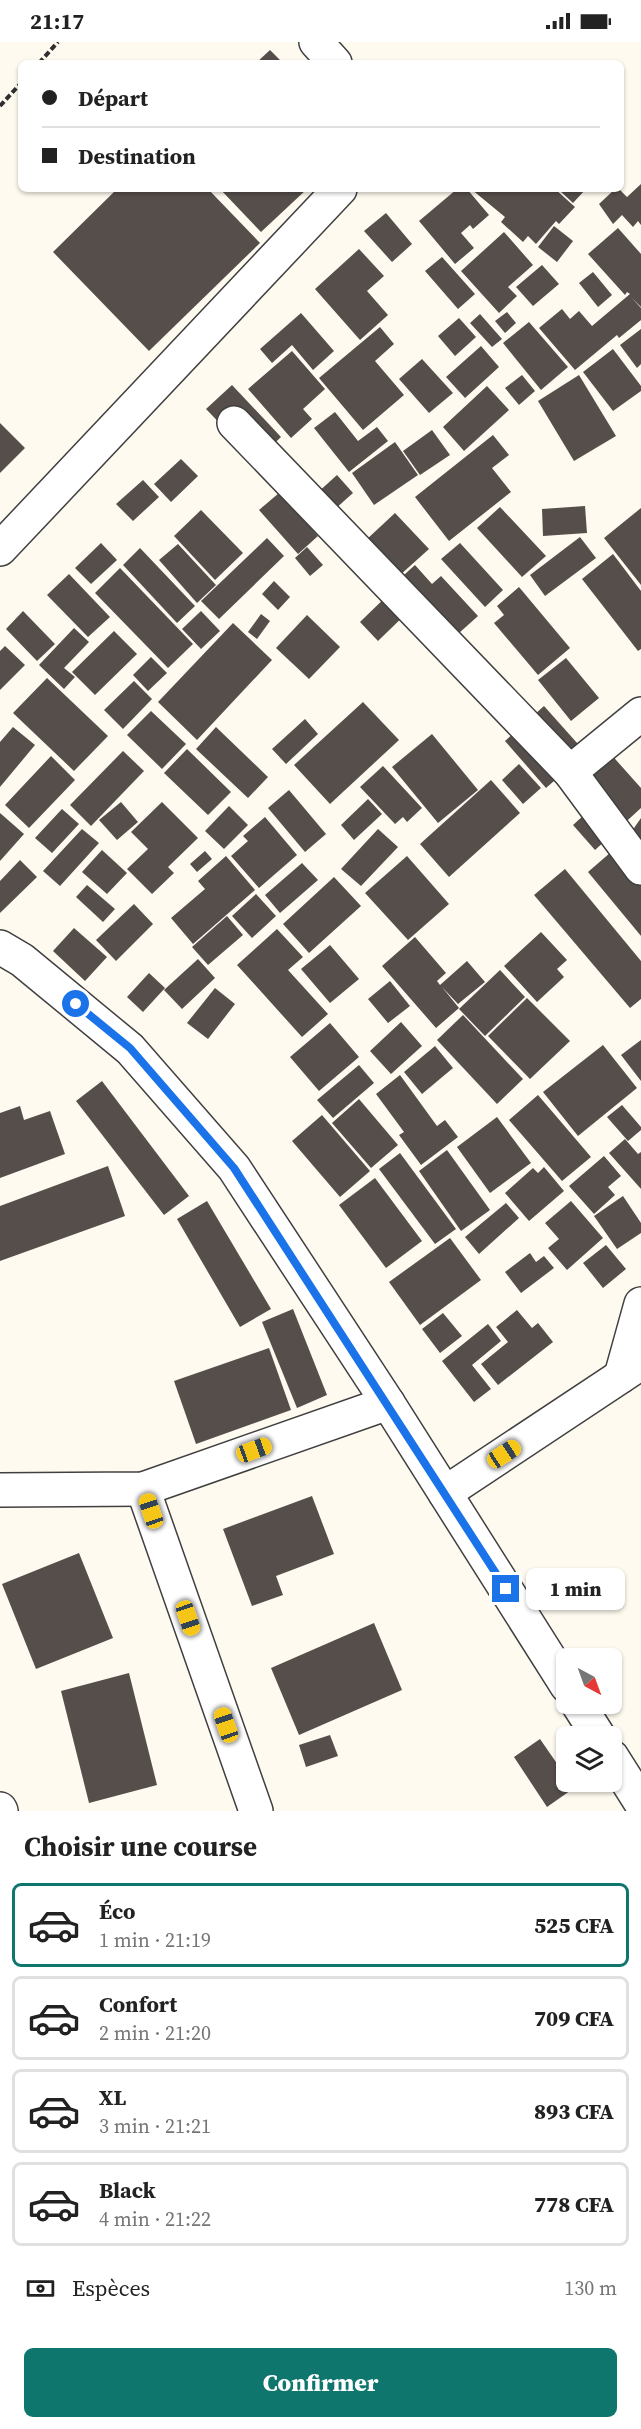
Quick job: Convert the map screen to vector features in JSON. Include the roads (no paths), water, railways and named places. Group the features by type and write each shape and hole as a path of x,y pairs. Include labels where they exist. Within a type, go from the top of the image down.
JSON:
{"street":[{"path":"316,42 332,60"},
{"path":"0,549 337,192"},
{"path":"234,423 570,772 641,868"},
{"path":"570,772 641,714"},
{"path":"0,947 22,960 130,1048 234,1168 388,1403 556,1669"},
{"path":"445,1493 631,1369 641,1304"},
{"path":"0,1490 143,1490 388,1403"},
{"path":"143,1490 256,1811"},
{"path":"622,1773 641,1803"}]}
